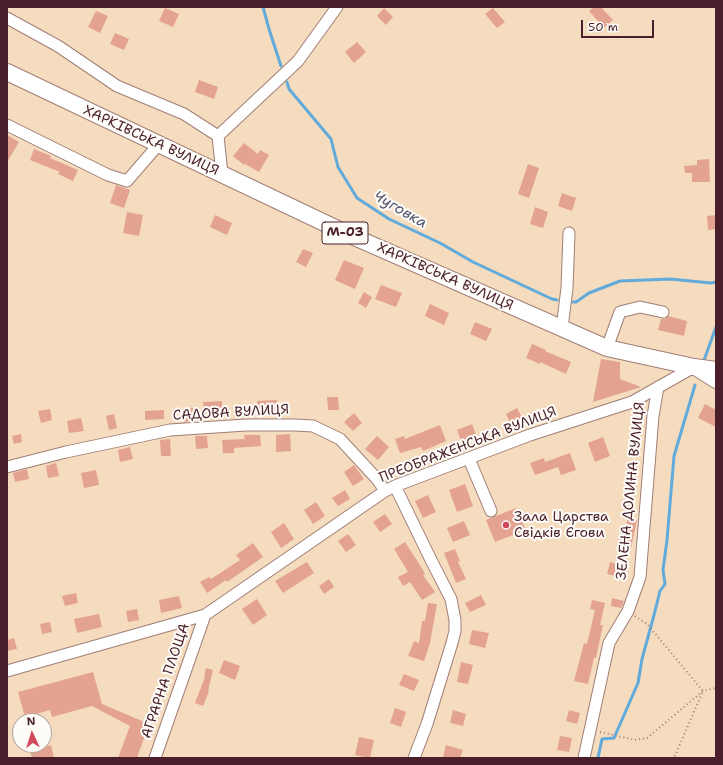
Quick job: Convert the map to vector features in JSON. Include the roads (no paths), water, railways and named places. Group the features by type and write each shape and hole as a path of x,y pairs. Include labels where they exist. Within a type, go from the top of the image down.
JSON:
{"highway":[{"name":"ХАРКІВСЬКА ВУЛИЦЯ","path":"7,72 352,236 607,348 694,367"},
{"name":"М-03","path":"694,367 716,370"}],"main road":[{"name":"ХАРКІВСЬКА ВУЛИЦЯ","path":"694,367 716,381"}],"street":[{"path":"218,136 298,61 337,7"},
{"path":"7,18 58,46 117,86 184,114 218,136"},
{"path":"7,125 108,175 127,182 159,144"},
{"path":"218,136 222,174"},
{"path":"562,328 567,288 569,232"},
{"path":"607,348 620,312 640,307 663,312"},
{"name":"ПРЕОБРАЖЕНСЬКА ВУЛИЦЯ","path":"7,671 205,614 390,489 530,435 632,402 694,367"},
{"name":"ЗЕЛЕНА ДОЛИНА ВУЛИЦЯ","path":"584,758 609,642 628,611 640,577 653,416 658,387"},
{"name":"САДОВА ВУЛИЦЯ","path":"7,467 66,452 170,430 246,425 295,425 313,426 340,439 377,479 390,489 451,599 455,620 455,631 427,724 414,758"},
{"path":"469,459 491,511"},
{"name":"АГРАРНА ПЛОЩА","path":"155,758 205,614"}],"waterway":[{"name":"Чуговка","path":"263,7 281,66"},
{"name":"Чуговка","path":"287,82 289,89 331,139 338,167 357,198 389,219 440,243 473,262 557,300"},
{"name":"Чуговка","path":"573,302 576,302 589,293 620,281 670,279 711,283 716,282"},
{"path":"703,363 716,327"},
{"path":"598,758 602,739 614,738 638,683 642,659 660,591 665,584 663,570 674,456 695,385"}],"place":[{"name":"Зала Царства Свідків Єгови","path":"506,525"}]}
